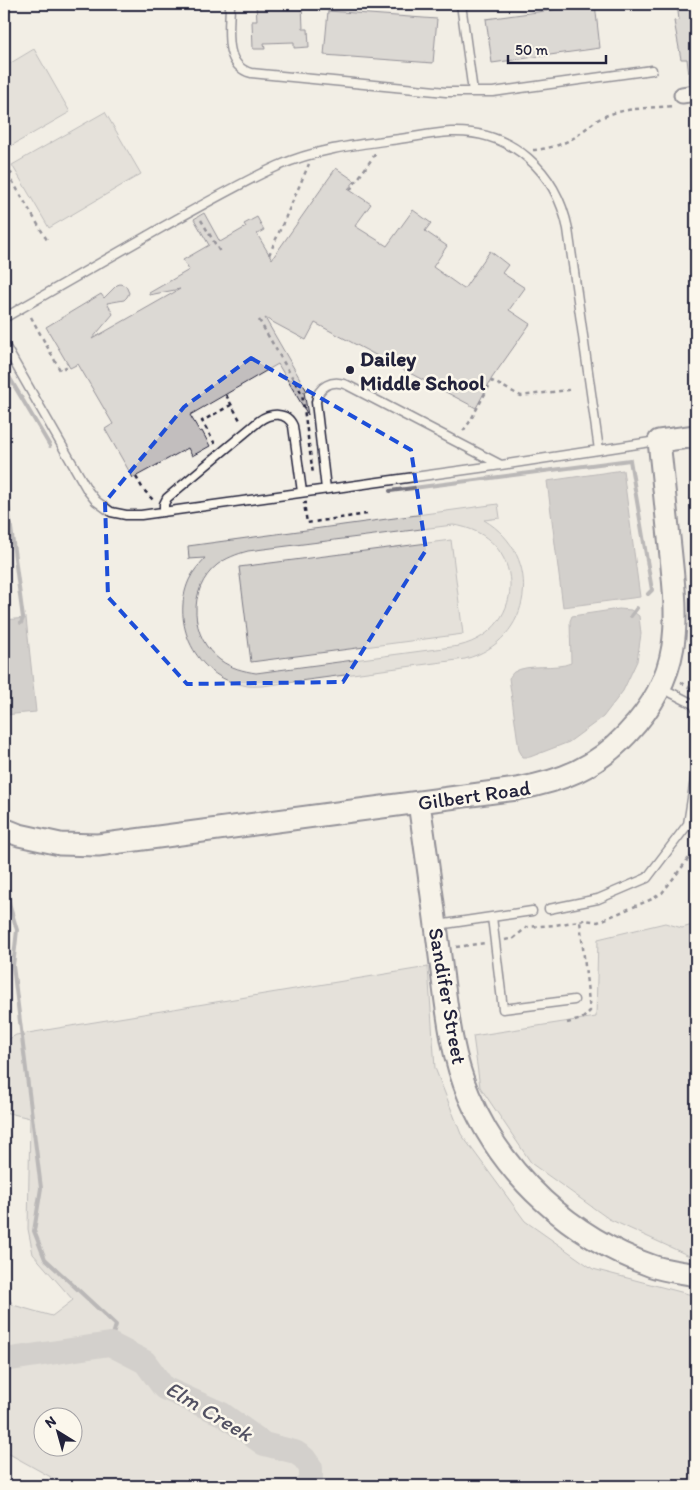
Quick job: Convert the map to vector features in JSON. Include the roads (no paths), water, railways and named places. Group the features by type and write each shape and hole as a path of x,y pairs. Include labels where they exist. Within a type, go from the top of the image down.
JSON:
{"street":[{"path":"659,441 696,436"},
{"name":"Gilbert Road","path":"4,829 19,835 60,844 98,846 539,785 579,772 616,745 634,727 649,707 660,687 672,652 676,617 659,441"},
{"name":"Sandifer Street","path":"419,803 450,1034 469,1096 489,1135 511,1167 553,1210 579,1230 621,1253 654,1266 696,1275"}],"lane":[{"path":"230,4 230,49 236,65 242,70 251,72 446,92 492,92 652,70"},
{"path":"461,4 473,92"},
{"path":"4,318 212,200 278,166 341,147 380,141 452,132 487,136 517,149 527,156 543,172 560,198 566,217 599,450"},
{"path":"4,344 88,491 96,501 111,512 126,515 164,512 659,441"},
{"path":"326,489 316,398 320,390 332,382 341,382 501,465"},
{"path":"164,512 164,504 167,498 260,421 270,415 282,415 292,421 302,492"},
{"path":"660,687 693,704 696,709"},
{"path":"549,909 598,899 647,878 688,824 696,773"},
{"path":"436,926 532,911"},
{"path":"492,917 503,1009 574,1000"}],"waterway":[{"path":"5,370 50,446"},
{"path":"390,491 630,460 652,590 648,594"},
{"path":"4,476 23,618 21,623"},
{"path":"631,616 637,608"},
{"path":"4,868 10,907 17,930 13,966 41,1188 34,1231 45,1259 116,1325 110,1344"},
{"name":"Elm Creek","path":"4,1360 110,1344 145,1362 164,1388 222,1414 264,1444 295,1452 304,1458 311,1468 311,1480 306,1486"}],"place":[{"name":"Dailey Middle School","path":"350,370"}]}
